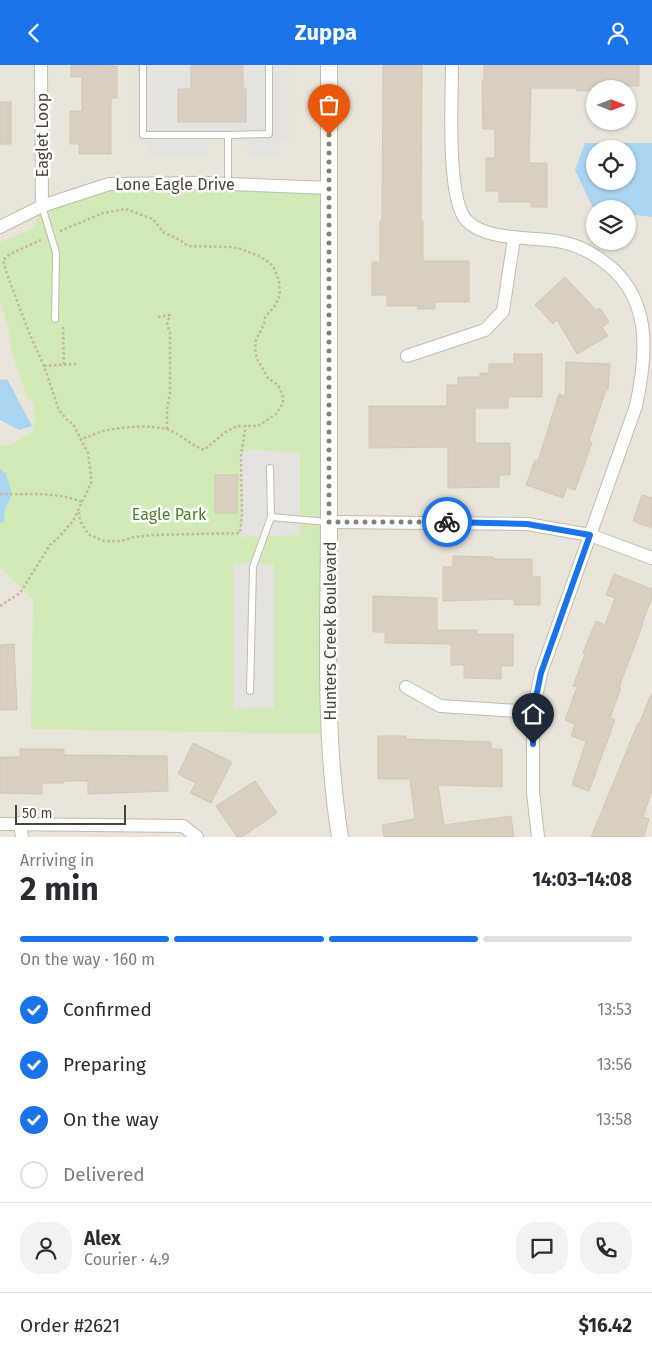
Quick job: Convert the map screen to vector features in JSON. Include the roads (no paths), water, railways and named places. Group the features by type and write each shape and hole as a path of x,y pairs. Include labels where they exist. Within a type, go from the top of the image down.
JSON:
{"street":[{"name":"Eaglet Loop","path":"41,65 42,205"},
{"name":"Hunters Creek Boulevard","path":"329,65 328,703 336,813 340,837"},
{"path":"452,65 453,180 457,205 467,221 482,230 514,238 562,242 592,253 624,279 637,304 643,330 642,365 636,406 541,673 533,712 533,792 538,837"},
{"name":"Lone Eagle Drive","path":"0,227 42,205 109,184 228,183 329,188"},
{"path":"407,356 485,330 504,311 514,238"},
{"path":"329,522 527,524 590,535 652,558"},
{"path":"406,687 440,706 533,712"},
{"path":"20,823 22,837"},
{"path":"0,824 184,825 197,837"}],"lane":[{"path":"143,65 143,135 269,134 269,65"},
{"path":"228,135 228,183"},
{"path":"42,205 56,253 54,319"},
{"path":"250,691 253,567 271,517 270,469"},
{"path":"271,517 329,522"}],"water":[{"path":"585,143 586,190 636,190 636,143 652,143 652,217 636,215 636,200 589,200 575,170"},
{"path":"7,379 32,426 19,430 0,420 0,380"},
{"path":"0,469 6,474 12,494 5,510 4,522 0,523"}],"park label":[{"name":"Eagle Park","path":"169,514"}]}
